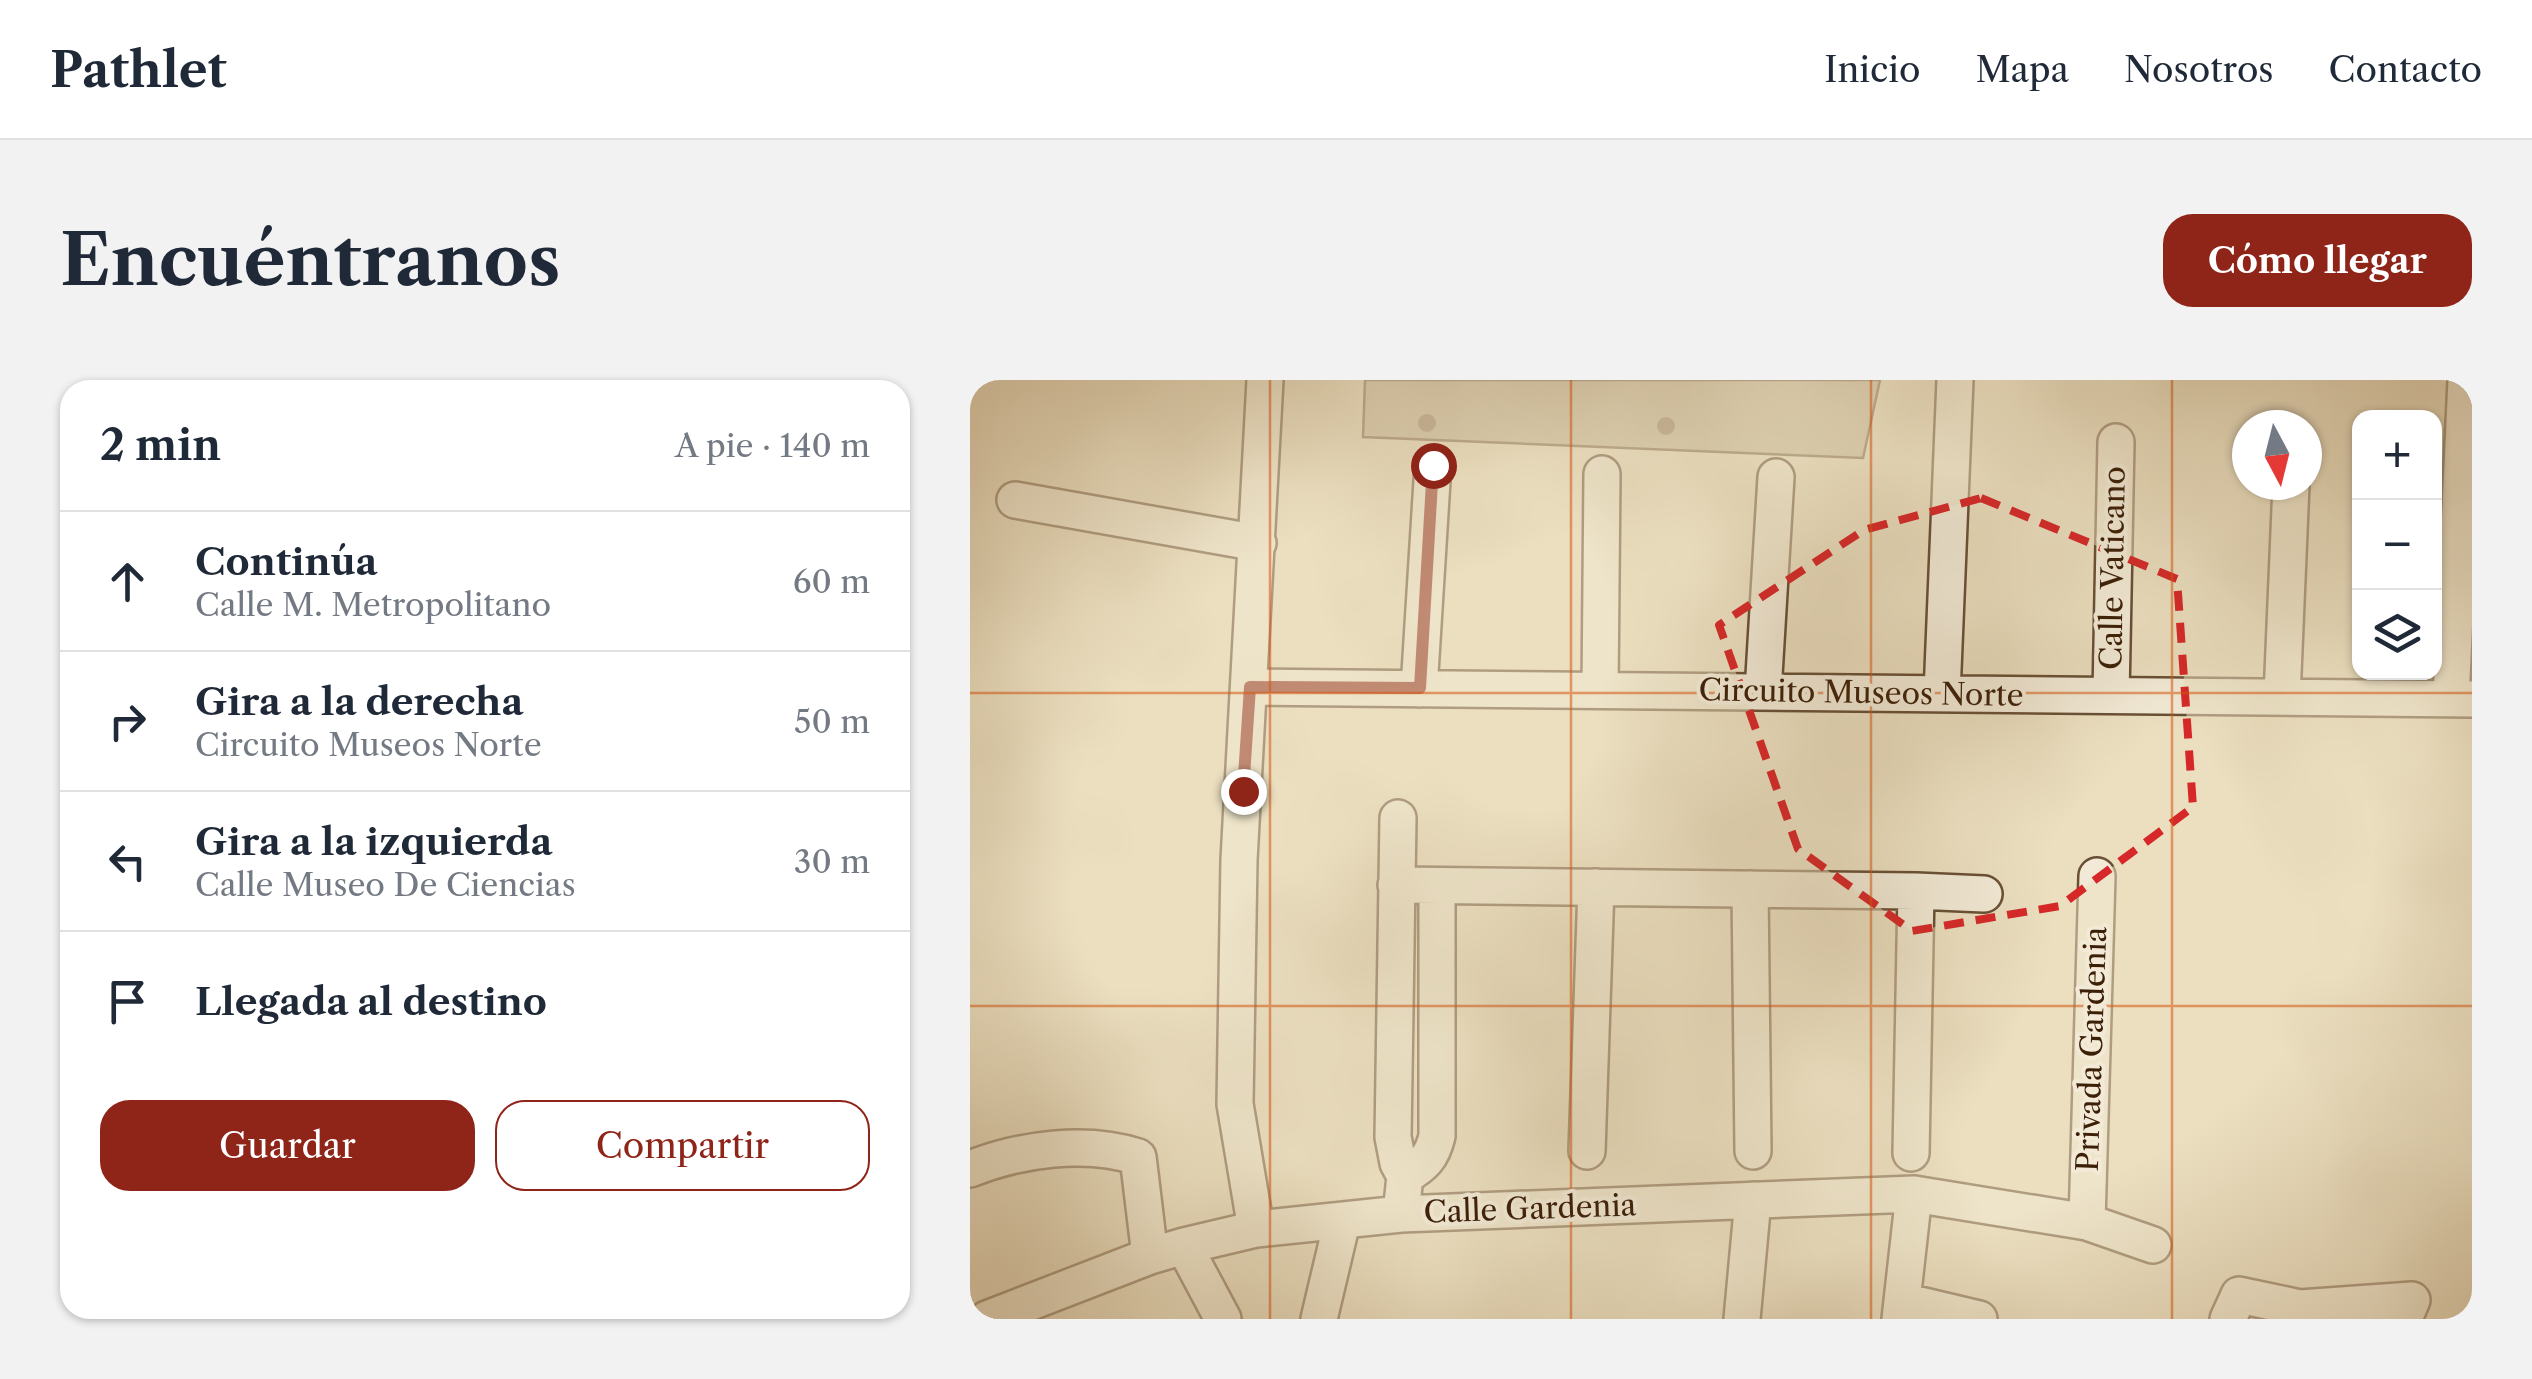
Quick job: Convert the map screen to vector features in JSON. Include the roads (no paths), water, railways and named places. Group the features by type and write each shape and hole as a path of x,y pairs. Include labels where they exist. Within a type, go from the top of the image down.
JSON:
{"street":[{"path":"1256,1229 1235,1104 1239,860 1265,380"},
{"path":"1942,694 1955,380"},
{"path":"2461,699 2466,380"},
{"name":"Calle Vaticano","path":"2111,695 2116,442"},
{"path":"1420,688 1433,465"},
{"path":"1600,690 1602,474"},
{"path":"1764,692 1776,477"},
{"path":"1016,500 1258,543"},
{"path":"2282,697 2290,500"},
{"name":"Circuito Museos Norte","path":"1250,687 2461,699"},
{"path":"1398,818 1393,1137 1398,1163 1406,1176 1401,1214"},
{"name":"Privada Gardenia","path":"2086,1222 2097,876"},
{"path":"1396,885 1984,894"},
{"path":"1406,1176 1423,1166 1434,1152 1437,1136 1438,886"},
{"path":"1587,1150 1596,887"},
{"path":"1750,889 1753,1151"},
{"path":"1911,1153 1916,890"},
{"path":"970,1169 1006,1157 1055,1150 1096,1150 1138,1157 1150,1256"},
{"path":"1914,1194 1901,1310 1979,1319"},
{"name":"Calle Gardenia","path":"988,1319 1184,1246 1256,1229 1401,1214 1914,1194 2086,1222 2153,1245"},
{"path":"1742,1319 1753,1200"},
{"path":"1319,1319 1342,1222"},
{"path":"1184,1246 1223,1319"},
{"path":"2228,1319 2238,1296 2297,1313 2408,1310"}]}
